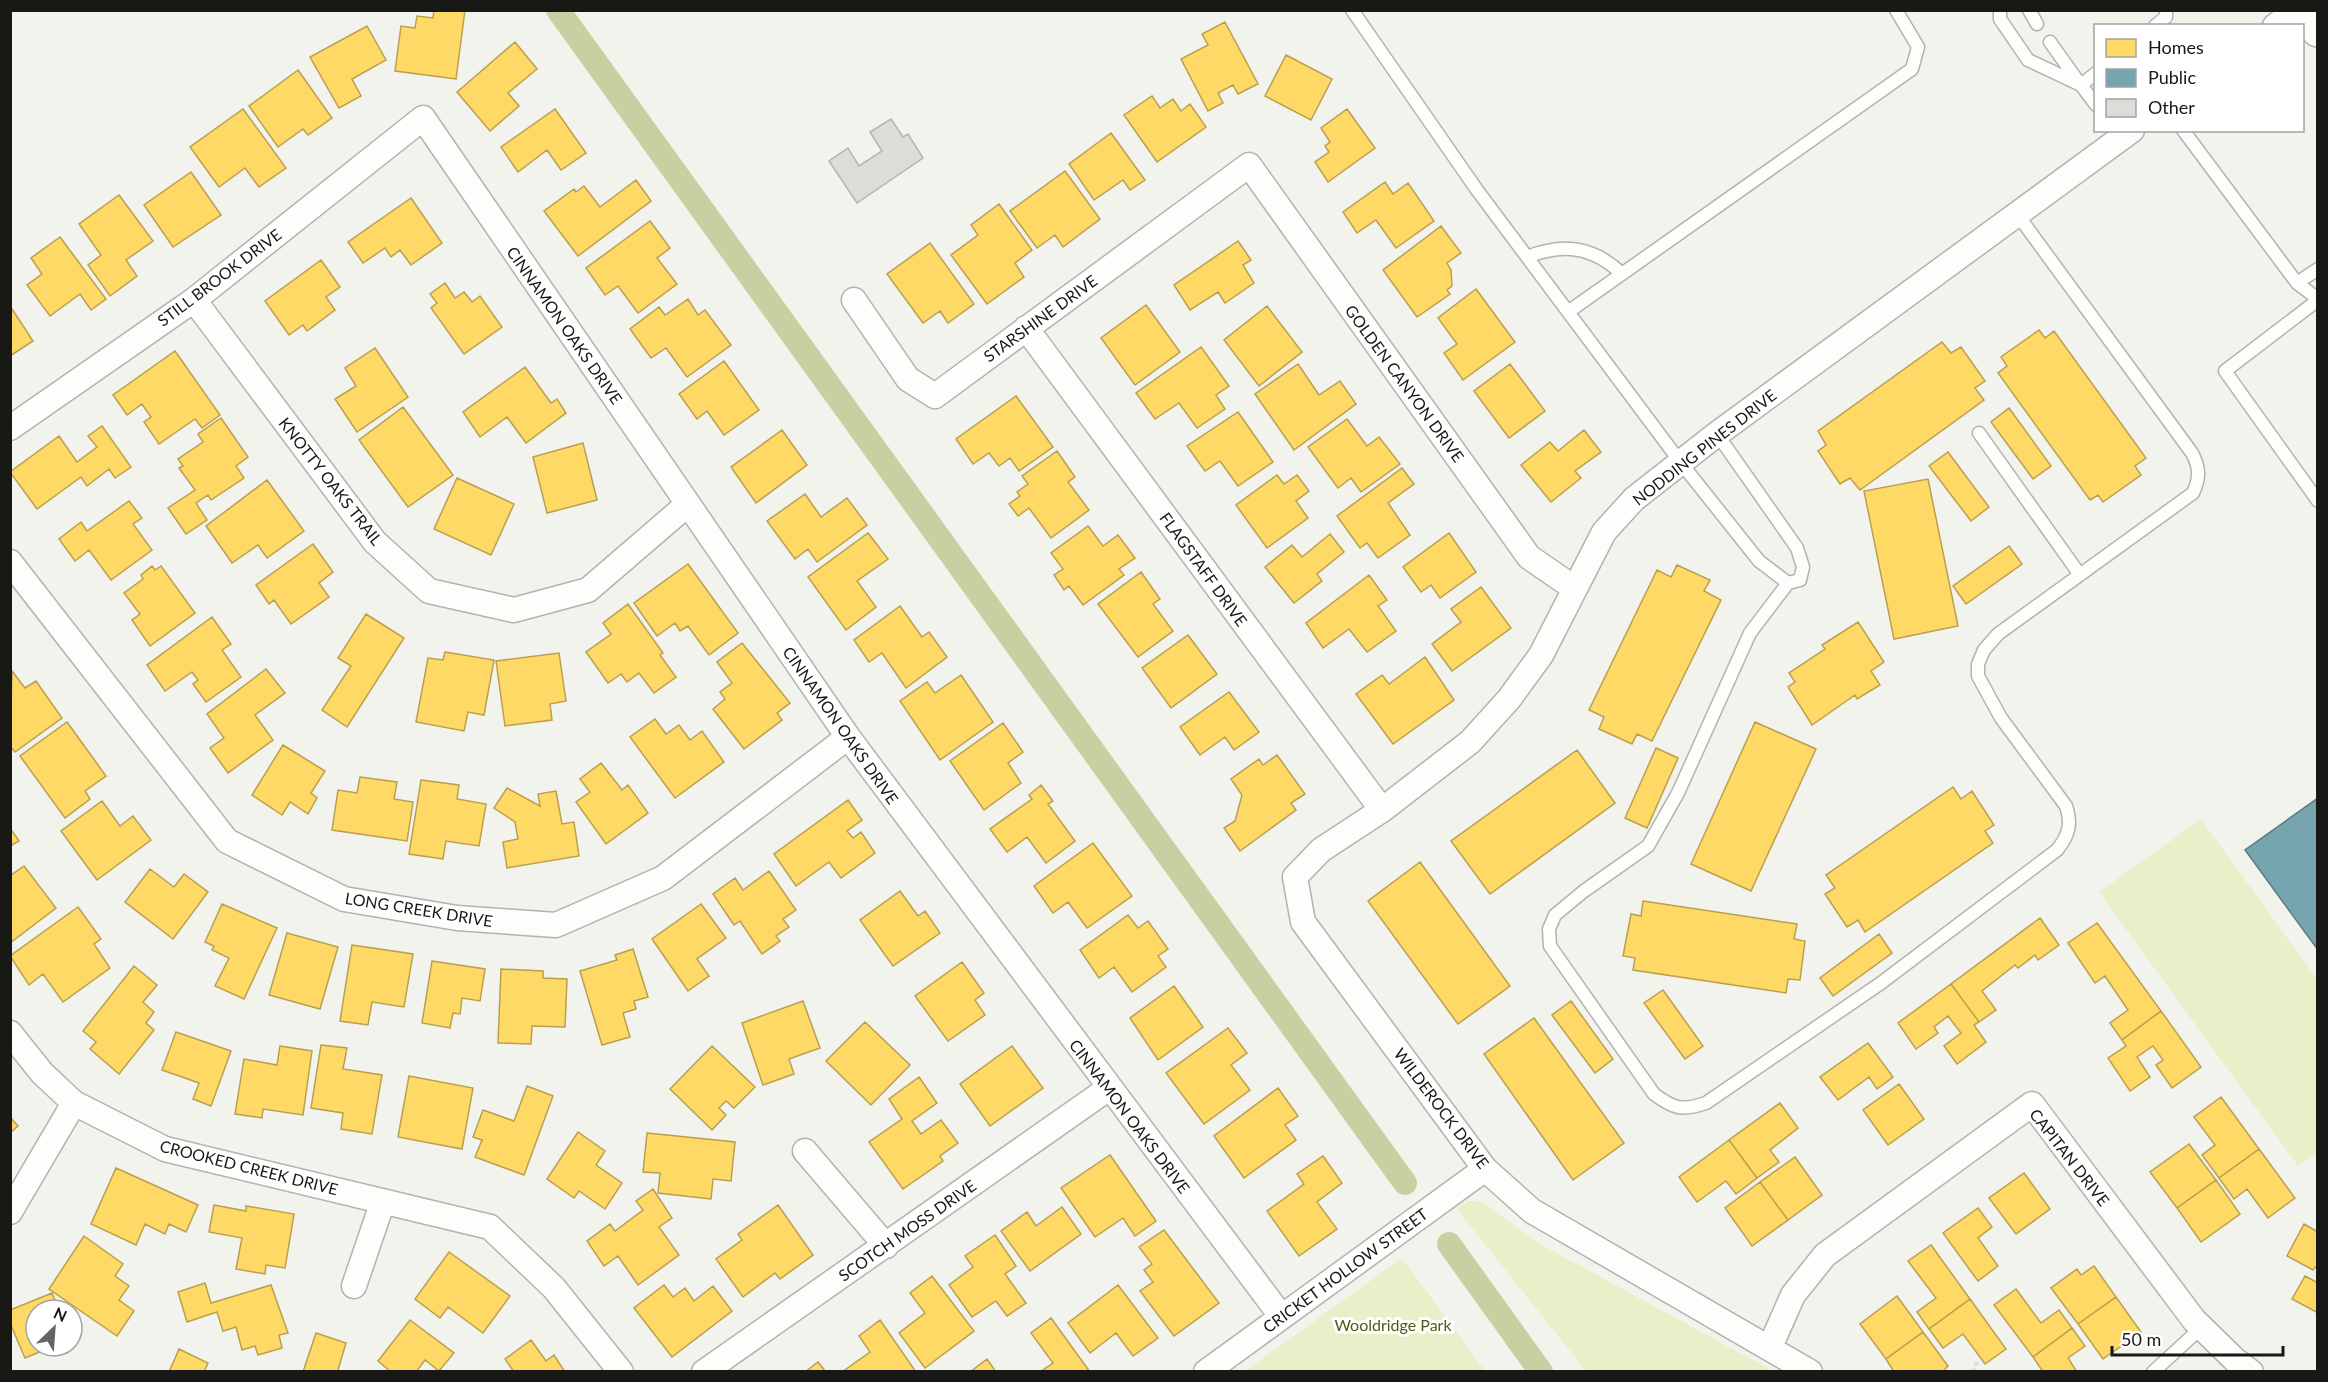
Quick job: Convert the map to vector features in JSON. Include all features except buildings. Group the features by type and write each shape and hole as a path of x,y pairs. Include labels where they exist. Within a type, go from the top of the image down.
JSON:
{"main road":[{"path":"2303,10 2318,30"}],"street":[{"path":"2278,24 2296,10"},
{"name":"STILL BROOK DRIVE","path":"10,428 194,300 423,118"},
{"name":"CINNAMON OAKS DRIVE","path":"423,118 848,737 1281,1316"},
{"name":"NODDING PINES DRIVE","path":"1295,877 1321,850 1382,810 1470,742 1509,699 1541,655 1604,532 1634,499 1717,434 2017,214 2123,133"},
{"name":"STARSHINE DRIVE","path":"854,300 908,379 935,396 1249,165"},
{"name":"GOLDEN CANYON DRIVE","path":"1249,165 1529,557 1574,588"},
{"name":"KNOTTY OAKS TRAIL","path":"194,300 375,543 429,591 514,610 588,590 688,504"},
{"name":"FLAGSTAFF DRIVE","path":"1026,328 1382,810"},
{"name":"LONG CREEK DRIVE","path":"10,562 227,841 344,899 456,918 556,925 663,878 848,737"},
{"name":"WILDEROCK DRIVE","path":"1295,877 1303,922 1485,1168 1532,1211 1810,1371"},
{"name":"CROOKED CREEK DRIVE","path":"10,1033 42,1073 74,1103 165,1149 490,1227 554,1288 621,1371"},
{"name":"SCOTCH MOSS DRIVE","path":"704,1371 1109,1088"},
{"path":"10,1212 74,1103"},
{"name":"CAPITAN DRIVE","path":"1770,1347 1793,1295 1825,1254 2032,1104 2202,1327 2235,1360 2252,1371"},
{"path":"805,1151 886,1246"},
{"name":"CRICKET HOLLOW STREET","path":"1206,1371 1485,1168"},
{"path":"354,1286 383,1201"}],"lane":[{"path":"1352,10 1527,257 1681,463 1759,561 1788,583"},
{"path":"1568,312 1912,69 1918,47 1896,10"},
{"path":"2000,10 2000,19 2028,60 2081,85"},
{"path":"2029,10 2037,24"},
{"path":"2157,24 2166,16 2166,10"},
{"path":"2050,42 2094,102"},
{"path":"2081,85 2094,75"},
{"path":"2184,132 2297,283 2318,299 2225,370 2318,501"},
{"path":"1717,434 1797,548 1803,567 1800,580 1788,583 1750,633 1678,793 1648,846 1555,915 1549,929 1550,946 1654,1094 1668,1105 1688,1110 1706,1103 1881,983 2057,850 2065,840 2071,822 2066,806 2001,718 1978,676 1978,664 1984,650 1998,634 2193,493 2199,480 2199,465 2192,453 2017,214"},
{"path":"1527,257 1549,248 1568,248 1590,253 1609,262 1622,274"},
{"path":"2297,283 2318,269"},
{"path":"1979,433 2080,574"},
{"path":"2152,1371 2202,1327"}],"path":[{"path":"1975,1371 1972,1367 1981,1360"}],"green space":[{"path":"2201,819 2317,979 2317,1153 2298,1166 2099,892"},
{"path":"1468,1201 1480,1201 1542,1245 1773,1371 1586,1371 1456,1208"},
{"name":"Wooldridge Park","path":"1402,1258 1485,1371 1245,1371"}],"waterway":[{"path":"558,10 1405,1183"},
{"path":"1449,1244 1541,1372"}]}
